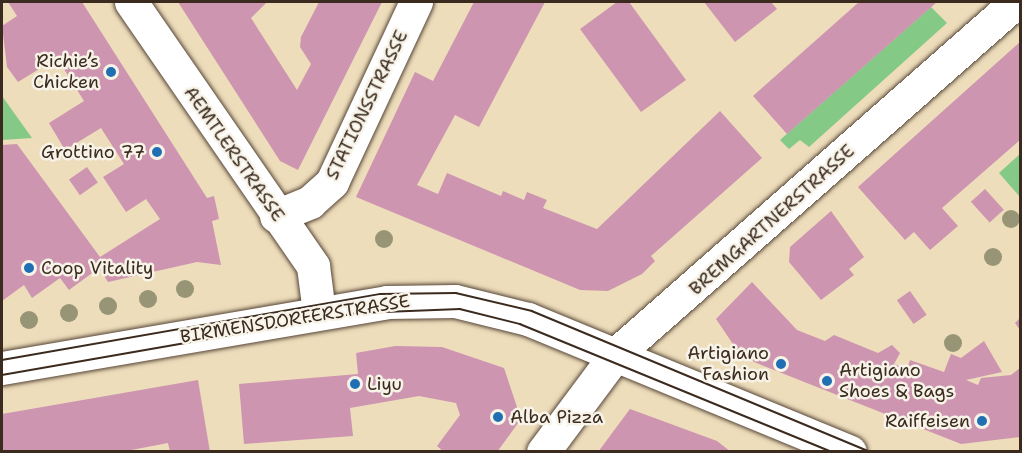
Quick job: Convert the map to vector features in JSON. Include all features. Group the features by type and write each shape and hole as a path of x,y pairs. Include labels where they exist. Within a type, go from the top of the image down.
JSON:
{"street":[{"name":"AEMTLERSTRASSE","path":"131,2 276,216 313,266 319,312"},
{"name":"STATIONSSTRASSE","path":"276,216 310,202 332,182 416,2"},
{"name":"BREMGARTNERSTRASSE","path":"543,452 616,354 1016,2"},
{"name":"BIRMENSDORFERSTRASSE","path":"2,368 319,312 387,302 454,301 528,319 850,452"}],"green space":[{"path":"931,7 947,23 809,147 800,140 789,149 780,140"},
{"path":"2,96 32,138 2,140"},
{"path":"1020,154 1020,197 999,173"}],"building":[{"path":"8,2 82,2 207,198 214,196 219,219 212,221 221,265 197,262 108,282 99,268 69,290 60,278 32,298 24,285 2,301 2,145 17,144 100,257 160,219 146,199 126,212 103,177 124,164 101,128 65,150 49,123 84,101 57,58 18,82 7,67 2,26 17,16"},
{"path":"178,2 267,2 251,18 297,90 311,64 300,47 301,37 319,2 382,2 298,170 280,161"},
{"path":"474,2 545,2 479,127 455,115 417,185 438,194 447,173 501,196 503,191 524,200 527,192 547,200 543,208 597,229 720,111 762,158 651,256 655,261 642,274 608,291 580,290 356,197 415,72 433,81"},
{"path":"617,2 629,2 686,80 641,112 580,29"},
{"path":"704,2 771,2 777,9 735,42"},
{"path":"859,2 937,2 787,134 753,96"},
{"path":"1020,42 1020,140 942,208 958,226 930,250 914,232 905,240 858,187"},
{"path":"87,167 98,183 80,195 69,180"},
{"path":"985,189 1004,210 990,223 971,202"},
{"path":"831,211 864,257 849,269 854,275 821,300 789,262 790,247"},
{"path":"752,282 797,330 825,341 834,335 878,353 892,345 900,353 894,364 907,369 910,360 944,372 951,354 961,358 984,341 1002,372 966,380 978,385 981,378 1011,375 1020,368 1020,437 961,444 754,362 741,346 737,350 716,319"},
{"path":"910,291 927,315 914,324 897,300"},
{"path":"1020,318 1020,330 1015,323"},
{"path":"395,346 442,347 504,368 521,419 497,452 444,452 437,446 460,415 456,403 419,396 350,408 353,436 244,444 239,384 358,374 356,353"},
{"path":"198,380 210,452 170,452 168,443 121,452 2,452 2,414"},
{"path":"630,409 717,441 731,452 598,452"}],"tram line":[{"path":"2,360 380,294 456,293 532,311 871,452"},
{"path":"2,375 359,313 460,309 520,324 832,452"}],"place":[{"name":"Richie’s Chicken","path":"111,72"},
{"name":"Grottino 77","path":"157,152"},
{"name":"Coop Vitality","path":"29,268"},
{"name":"Artigiano Fashion","path":"781,364"},
{"name":"Artigiano Shoes & Bags","path":"827,381"},
{"name":"Liyu","path":"355,384"},
{"name":"Alba Pizza","path":"498,417"},
{"name":"Raiffeisen","path":"982,421"}]}
